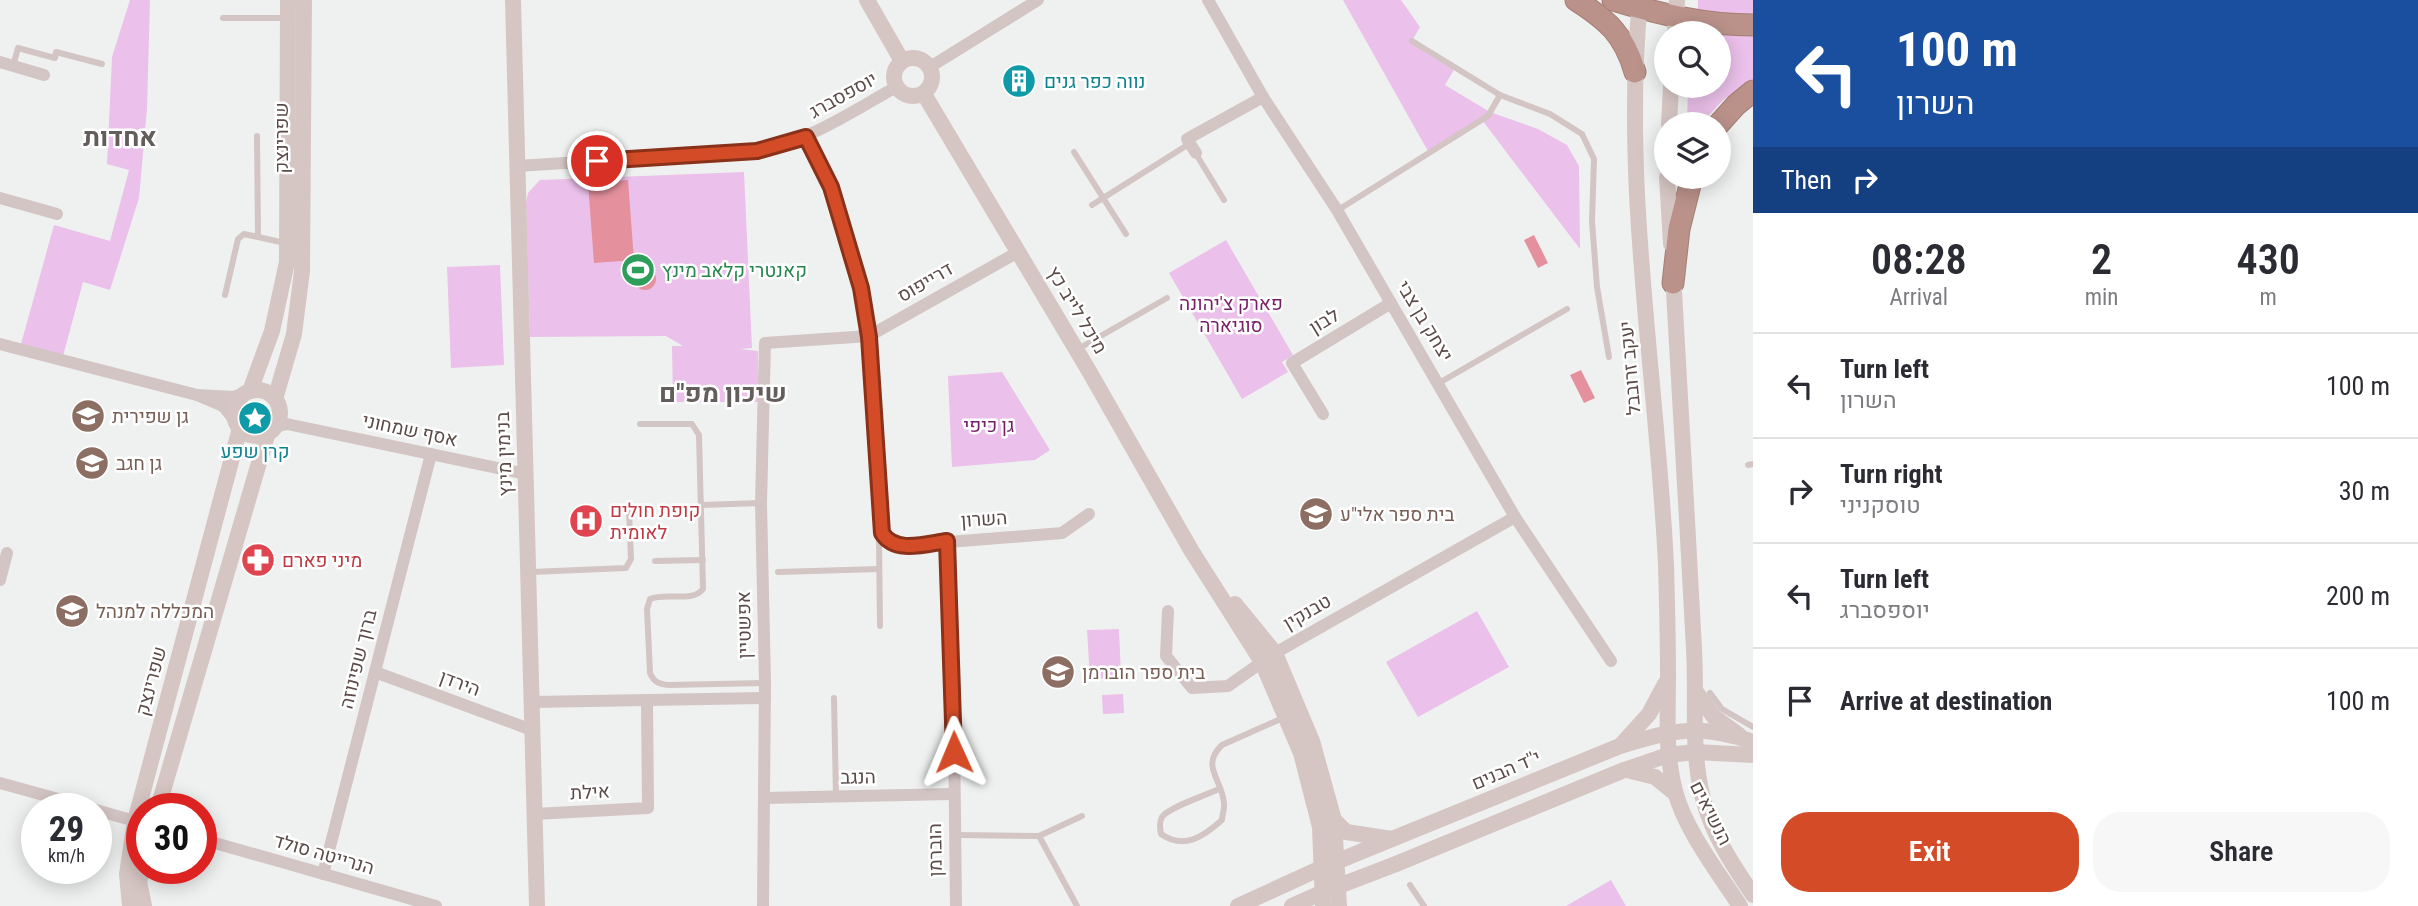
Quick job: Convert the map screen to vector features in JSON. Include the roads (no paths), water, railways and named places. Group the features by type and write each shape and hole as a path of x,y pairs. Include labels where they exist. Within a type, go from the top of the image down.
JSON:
{"highway":[{"path":"1576,0 1616,30 1627,49 1635,72"},
{"path":"1613,0 1639,4 1676,17 1711,23 1753,25"},
{"path":"1730,112 1753,91"},
{"path":"1673,283 1679,229 1689,189"}],"street":[{"name":"שפרינצק","path":"163,793 277,419 294,334 302,271 296,18 288,0"},
{"name":"שפרינצק","path":"247,392 271,331 287,262 296,18 304,0"},
{"name":"בנימין מינץ","path":"513,0 537,906"},
{"path":"867,0 902,61"},
{"path":"930,67 1038,0"},
{"name":"יצחק בן צבי","path":"1208,0 1263,97 1337,210 1515,517 1611,661"},
{"name":"יעקב זרובבל","path":"1639,4 1635,72 1636,193 1666,563 1667,732"},
{"path":"917,58 930,67 932,79 924,94 912,97 900,92 896,87 895,70 902,61 917,58"},
{"path":"6,64 44,75"},
{"name":"יוספסברג","path":"517,166 757,151 806,137 896,87"},
{"name":"מיכל לייב כץ","path":"924,94 1077,350 1191,550 1269,657 1293,714 1320,827 1323,899"},
{"path":"1193,149 1187,139 1263,97"},
{"path":"806,137 831,187 861,288 869,337 882,533"},
{"path":"1668,189 1703,692 1695,730"},
{"path":"0,198 57,214"},
{"name":"דרייפוס","path":"765,343 869,337 1018,252"},
{"name":"לבון","path":"1323,414 1292,363 1391,303"},
{"name":"אפשטיין","path":"763,906 765,683 761,503 765,343"},
{"path":"0,344 197,395 223,405 238,425 253,435 277,419 264,391 247,392 233,397 197,395"},
{"path":"238,425 234,407 247,392"},
{"name":"אסף שמחוני","path":"277,419 526,474"},
{"name":"שפרינצק","path":"146,793 238,425"},
{"name":"ברוך שפינוזה","path":"323,874 431,454"},
{"name":"השרון","path":"882,533 887,541 898,546 1062,533 1089,514"},
{"name":"טבנקין","path":"1168,611 1166,656 1192,688 1228,686 1269,657 1515,517"},
{"name":"הוברמן","path":"947,541 954,731 956,906"},
{"path":"0,580 7,553"},
{"name":"הירדן","path":"375,672 532,730"},
{"path":"1620,746 1652,709 1668,675"},
{"path":"1703,692 1714,716 1751,741"},
{"path":"531,702 765,698"},
{"name":"אילת","path":"534,814 648,808 647,700"},
{"name":"מיכל לייב כץ","path":"1293,714 1312,741 1334,820 1339,906"},
{"name":"י''ד הבנים","path":"1238,906 1321,868 1620,746 1667,732 1695,730 1751,741"},
{"name":"הנשיאים","path":"1695,730 1695,752 1703,800 1711,824 1719,844 1753,895"},
{"name":"הנשיאים","path":"1667,732 1668,755 1676,794 1691,828 1740,906"},
{"path":"1293,906 1323,899 1339,885 1624,770 1668,755 1751,741"},
{"path":"1624,770 1655,777 1676,794"},
{"path":"0,783 36,793"},
{"name":"הנגב","path":"764,798 953,794"},
{"path":"1334,820 1346,832 1394,840"},
{"name":"הנרייטה סולד","path":"217,844 436,906"},
{"name":"שפרינצק","path":"128,884 130,906"},
{"path":"139,884 144,906"},
{"path":"1293,906 1300,906"}],"lane":[{"path":"223,18 296,18"},
{"path":"1412,41 1500,95 1550,114 1582,134 1594,159 1592,221 1597,288 1609,357"},
{"path":"6,64 18,48 55,58 56,52 102,64"},
{"path":"1337,210 1488,116 1500,95"},
{"path":"257,136 258,237"},
{"path":"1092,205 1193,149 1224,200"},
{"path":"1074,152 1126,234"},
{"path":"225,295 238,239 244,234 287,243"},
{"path":"1077,350 1167,298"},
{"path":"1439,383 1567,309"},
{"path":"640,424 692,424 699,435 703,589 699,594 656,596 650,599 648,621 650,673 653,680 669,685 765,683"},
{"path":"701,505 761,503"},
{"path":"528,572 626,568 631,559 629,510"},
{"path":"880,626 879,540 882,533"},
{"path":"655,561 703,560"},
{"path":"778,572 879,569"},
{"path":"834,698 836,797"},
{"path":"1219,789 1169,811 1162,817 1159,826 1161,834 1171,841 1182,843 1209,831 1222,820 1224,802 1212,765 1214,752 1222,745 1293,714"},
{"path":"954,834 1039,836 1082,816"},
{"path":"1039,836 1077,906"},
{"path":"1410,885 1424,906"}],"place":[{"name":"נווה כפר גנים","path":"1019,81"},
{"name":"קאנטרי קלאב מינץ","path":"638,270"},
{"name":"גן שפירית","path":"88,416"},
{"name":"קרן שפע","path":"255,418"},
{"name":"גן חגב","path":"92,463"},
{"name":"בית ספר אלי\"ע","path":"1316,514"},
{"name":"קופת חולים לאומית","path":"586,521"},
{"name":"מיני פארם","path":"258,560"},
{"name":"המכללה למנהל","path":"72,611"},
{"name":"בית ספר הוברמן","path":"1058,672"}],"district":[{"name":"אחדות","path":"120,137"},
{"name":"שיכון מפ\"ם","path":"723,393"}],"park label":[{"name":"פארק צ'יהונה סוגיארה","path":"1231,314"},
{"name":"גן כיפי","path":"989,425"}]}
